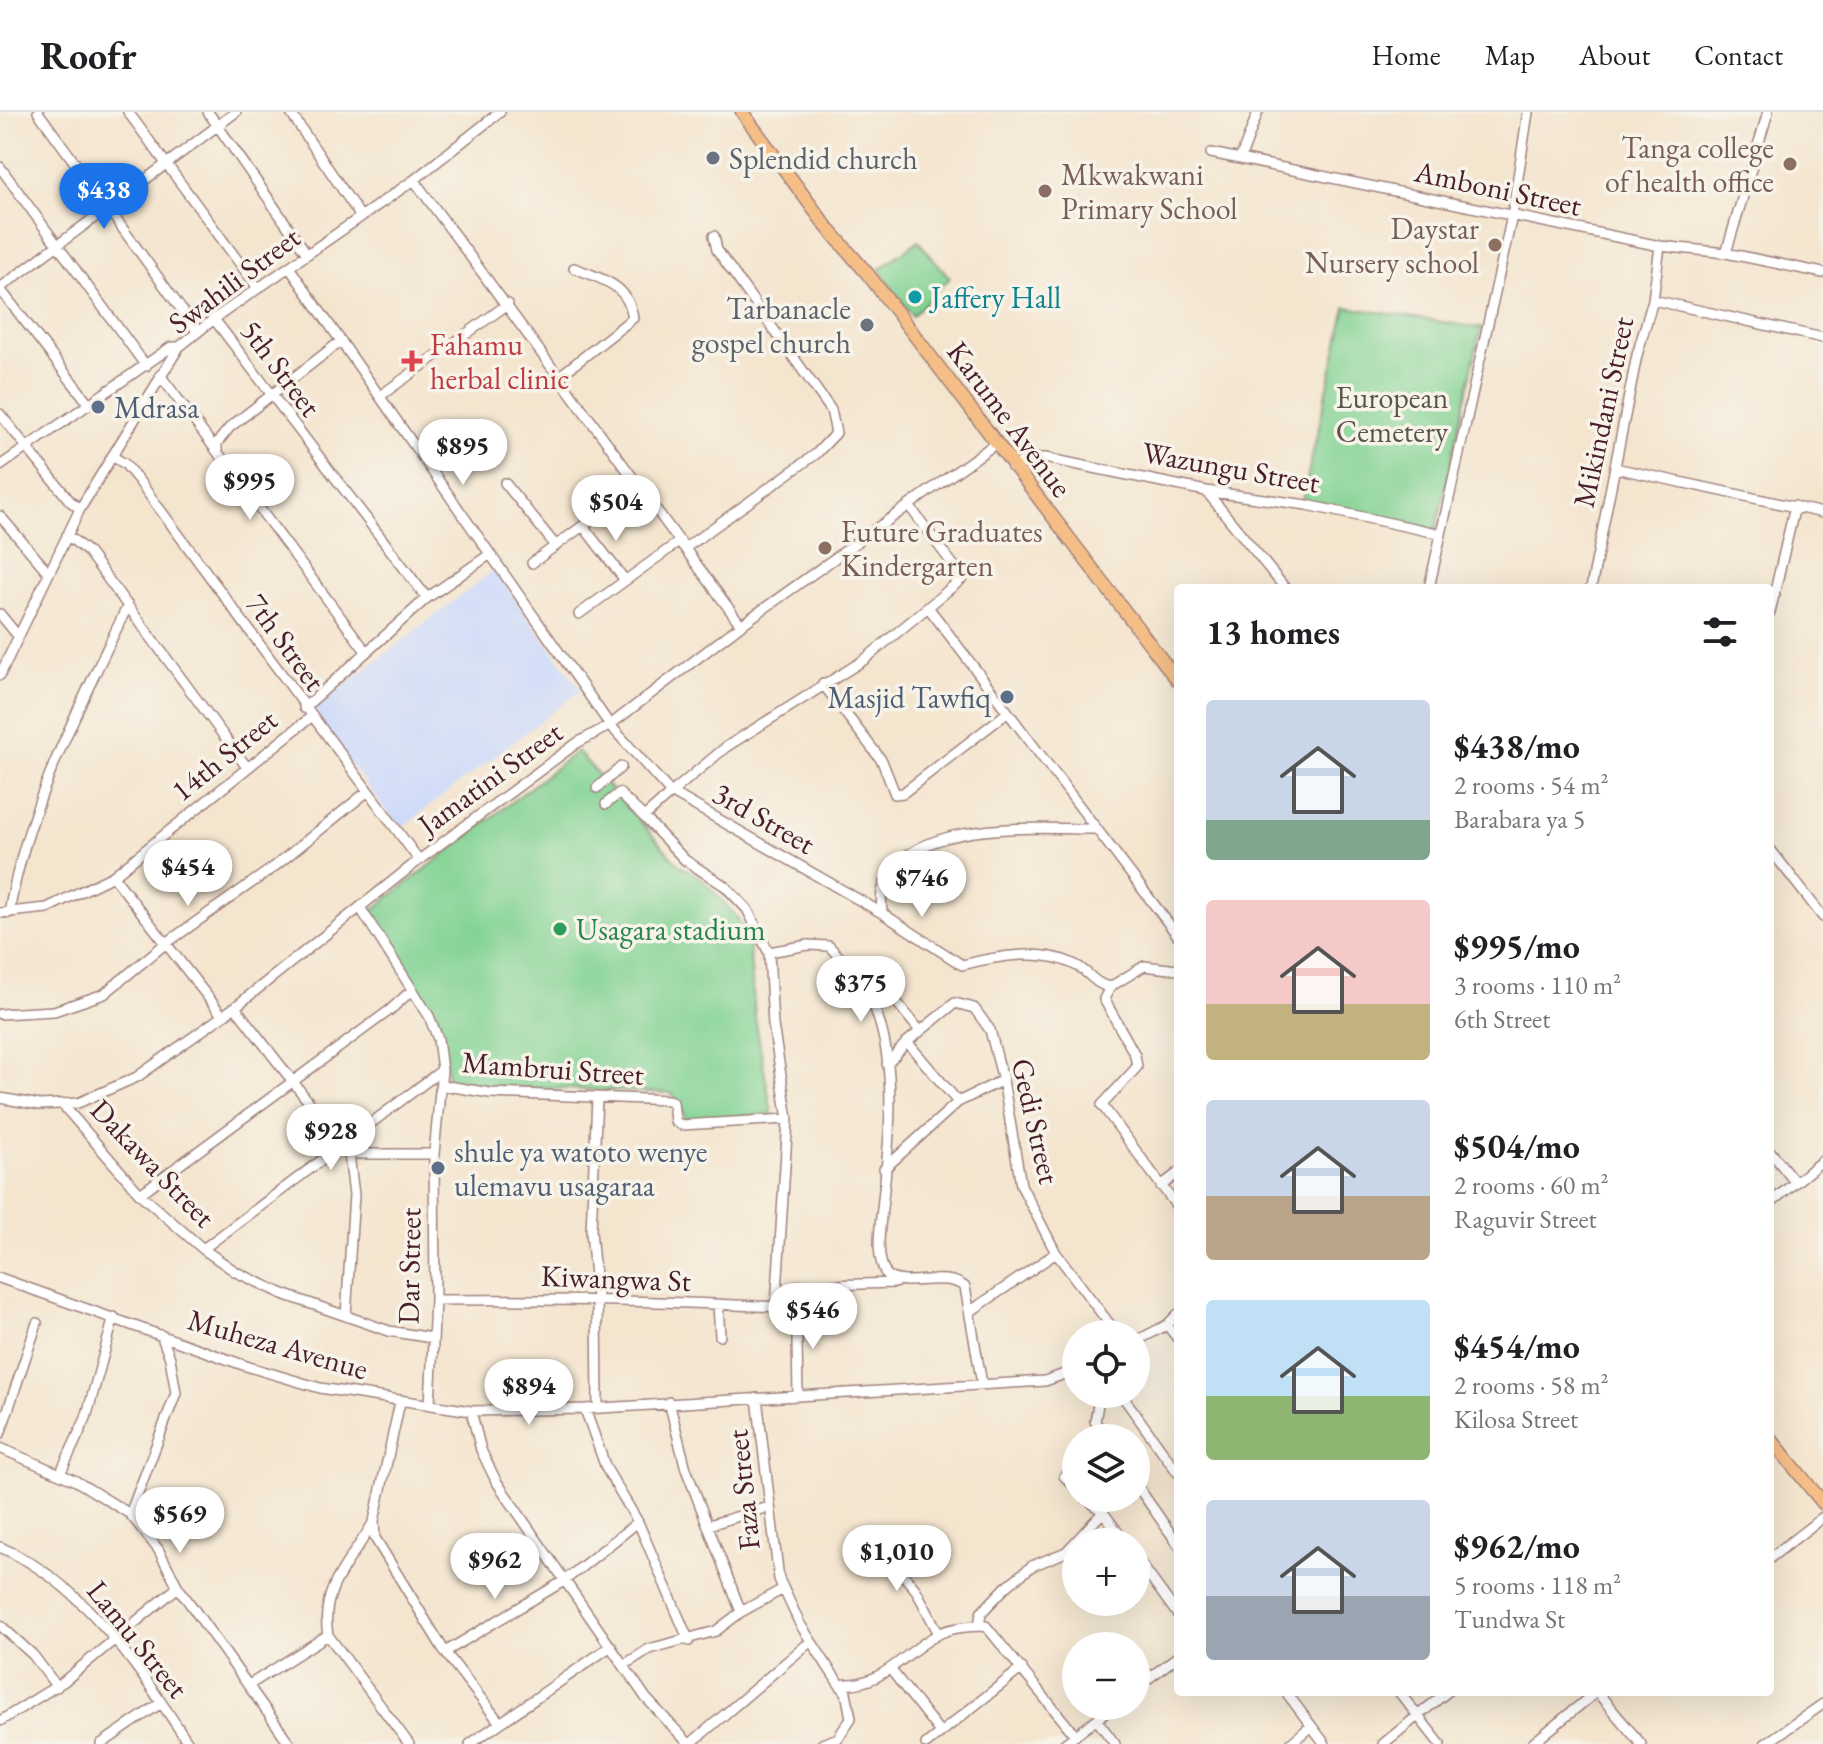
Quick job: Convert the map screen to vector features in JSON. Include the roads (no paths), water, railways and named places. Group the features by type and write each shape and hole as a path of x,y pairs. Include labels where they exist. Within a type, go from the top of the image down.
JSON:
{"main road":[{"name":"Karume Avenue","path":"742,112 1174,676"},
{"path":"1774,1443 1823,1503"}],"street":[{"path":"38,112 197,331"},
{"path":"128,112 258,288"},
{"path":"208,112 307,254"},
{"path":"90,405 0,288 236,112"},
{"path":"290,112 361,217"},
{"name":"Swahili Street","path":"0,675 80,509 179,347 197,331 414,180 500,112"},
{"path":"1241,157 1258,112"},
{"path":"1430,584 1512,216 1528,112"},
{"path":"1726,253 1768,112"},
{"name":"Amboni Street","path":"1211,153 1660,246 1726,253 1823,273"},
{"path":"0,167 146,366"},
{"path":"414,180 561,375 741,625"},
{"path":"579,614 624,579 683,544 816,454 836,433 831,410 767,325 717,250 714,236"},
{"name":"Mikindani Street","path":"1592,584 1637,355 1653,300 1660,246"},
{"path":"289,267 610,725"},
{"path":"561,375 633,318 628,299 617,285 574,268"},
{"path":"1653,300 1823,338"},
{"path":"380,396 508,304"},
{"name":"5th Street","path":"214,319 427,598"},
{"path":"217,451 217,443 230,427 341,341"},
{"path":"0,466 171,347 179,347"},
{"path":"160,375 365,650"},
{"path":"0,414 70,501 80,509"},
{"name":"Jamatini Street","path":"0,1098 63,1105 97,1096 137,1077 235,1007 419,860 577,743 610,725 741,625 995,444"},
{"name":"7th Street","path":"112,456 125,464 139,481 419,860"},
{"name":"Wazungu Street","path":"1012,467 1030,458 1045,458 1206,491 1307,505 1441,534"},
{"path":"1615,468 1823,513"},
{"path":"505,483 556,546"},
{"path":"532,563 640,484"},
{"path":"1206,491 1282,584"},
{"path":"1774,595 1795,506"},
{"path":"644,817 726,747 864,660 963,578 910,507"},
{"path":"0,516 48,572"},
{"path":"583,526 624,579"},
{"path":"67,535 88,552 246,766"},
{"path":"304,708 365,650 427,598 489,555"},
{"path":"5,913 48,772 128,605"},
{"path":"928,607 1174,931"},
{"path":"0,614 18,636"},
{"path":"823,684 882,761 895,794 903,793 1007,713"},
{"name":"14th Street","path":"5,913 47,908 84,894 113,876 246,766 311,717"},
{"name":"3rd Street","path":"610,725 671,793 882,913 962,965 1001,955 1038,957 1077,966 1100,985 1110,987"},
{"path":"597,788 621,767"},
{"path":"0,1014 54,1011 83,1004 104,994 165,944 274,867 368,791"},
{"path":"606,804 619,793 685,860 725,886 747,909 769,952 773,1025 788,1119 776,1307"},
{"path":"882,913 882,889 904,859 932,839 1019,829 1095,829"},
{"path":"1774,854 1823,917"},
{"path":"113,876 222,1015"},
{"name":"Dar Street","path":"361,909 429,1016 438,1039 442,1070 434,1154 435,1300 430,1405"},
{"path":"769,952 808,945 829,946 865,988 877,1017 887,1064 889,1145 884,1169 881,1262 888,1277 902,1283"},
{"path":"865,963 920,1031"},
{"path":"1174,970 1144,966 1110,987 1104,999 1135,1055 1137,1067 1102,1105 1174,1203"},
{"path":"140,1194 412,990"},
{"name":"Gedi Street","path":"887,1064 907,1042 955,1003 974,1008 990,1030 1003,1080 1021,1185 1056,1253 1106,1320"},
{"path":"235,1007 294,1079 349,1154 354,1195 346,1316"},
{"path":"907,1042 958,1102"},
{"path":"203,1249 442,1070"},
{"path":"884,1169 958,1102 1003,1080"},
{"name":"Mambrui Street","path":"441,1085 490,1093 670,1100 675,1121 681,1125 788,1119"},
{"path":"597,1098 591,1231 597,1298 598,1407"},
{"name":"Dakawa Street","path":"63,1105 140,1194 203,1249 236,1272 389,1331 432,1338"},
{"path":"349,1154 434,1154"},
{"path":"1774,1156 1795,1182"},
{"path":"1774,1200 1823,1160"},
{"path":"1161,1186 1174,1176"},
{"path":"971,1311 1026,1270 1056,1253"},
{"name":"Muheza Avenue","path":"0,1278 246,1366 320,1388 471,1411 585,1409 1045,1381 1062,1375"},
{"path":"798,1396 796,1286 958,1283 965,1287 971,1311 982,1384"},
{"name":"Kiwangwa St","path":"435,1300 597,1298 647,1304 794,1308"},
{"path":"718,1305 720,1336"},
{"path":"60,1474 86,1418 114,1317"},
{"path":"1150,1334 1174,1318"},
{"path":"0,1434 37,1323"},
{"path":"1167,1325 1174,1334"},
{"path":"130,1514 176,1393 170,1358 161,1335"},
{"name":"Faza Street","path":"757,1398 774,1557 783,1589 852,1711 848,1727 839,1741"},
{"path":"400,1402 374,1521 375,1538 386,1561 445,1652 500,1723"},
{"path":"669,1402 686,1469 741,1612"},
{"path":"1131,1408 1174,1467"},
{"path":"585,1409 606,1468 638,1522 689,1641"},
{"path":"471,1411 481,1450 496,1481 646,1698 689,1744 811,1641"},
{"path":"0,1448 60,1474 130,1514 158,1549 178,1587 290,1744"},
{"path":"1150,1504 1174,1538"},
{"path":"709,1525 769,1507"},
{"path":"979,1626 981,1613 1006,1587 1032,1566 1066,1552 1103,1512 1115,1528"},
{"path":"1774,1555 1823,1517"},
{"path":"374,1521 337,1572 330,1588 326,1623 328,1635 409,1744"},
{"path":"445,1652 564,1581 638,1522"},
{"path":"876,1543 916,1590 933,1617 939,1634"},
{"name":"Lamu Street","path":"0,1547 16,1554 74,1593 114,1638 189,1744"},
{"path":"1150,1576 1174,1609"},
{"path":"0,1721 57,1687 178,1587"},
{"path":"624,1665 649,1649 675,1640 689,1641 716,1631 741,1612 783,1589"},
{"path":"0,1625 33,1655 57,1687"},
{"path":"839,1684 862,1683 891,1670 939,1634 986,1626 1075,1735"},
{"path":"249,1685 328,1635"},
{"path":"470,1744 611,1646"},
{"path":"1150,1677 1174,1659"},
{"path":"926,1744 1022,1668"},
{"path":"891,1670 939,1731"},
{"path":"1289,1696 1325,1744"},
{"path":"1402,1696 1440,1744"},
{"path":"1383,1744 1443,1696"},
{"path":"1532,1744 1591,1696"},
{"path":"1599,1696 1641,1744"},
{"path":"101,1744 161,1703"},
{"path":"1765,1744 1823,1704"},
{"path":"1064,1744 1097,1720 1115,1744"},
{"path":"1290,1744 1311,1726"},
{"path":"822,1744 839,1741"}],"place":[{"name":"Splendid church","path":"713,158"},
{"name":"Tanga college of health office","path":"1790,164"},
{"name":"Mkwakwani Primary School","path":"1045,191"},
{"name":"Daystar Nursery school","path":"1495,245"},
{"name":"Jaffery Hall","path":"915,297"},
{"name":"Tarbanacle gospel church","path":"867,325"},
{"name":"Fahamu herbal clinic","path":"412,361"},
{"name":"Mdrasa","path":"98,407"},
{"name":"Future Graduates Kindergarten","path":"825,548"},
{"name":"Masjid Tawfiq","path":"1007,697"},
{"name":"Usagara stadium","path":"560,929"},
{"name":"shule ya watoto wenye ulemavu usagaraa","path":"438,1168"}],"park label":[{"name":"European Cemetery","path":"1392,414"}]}
